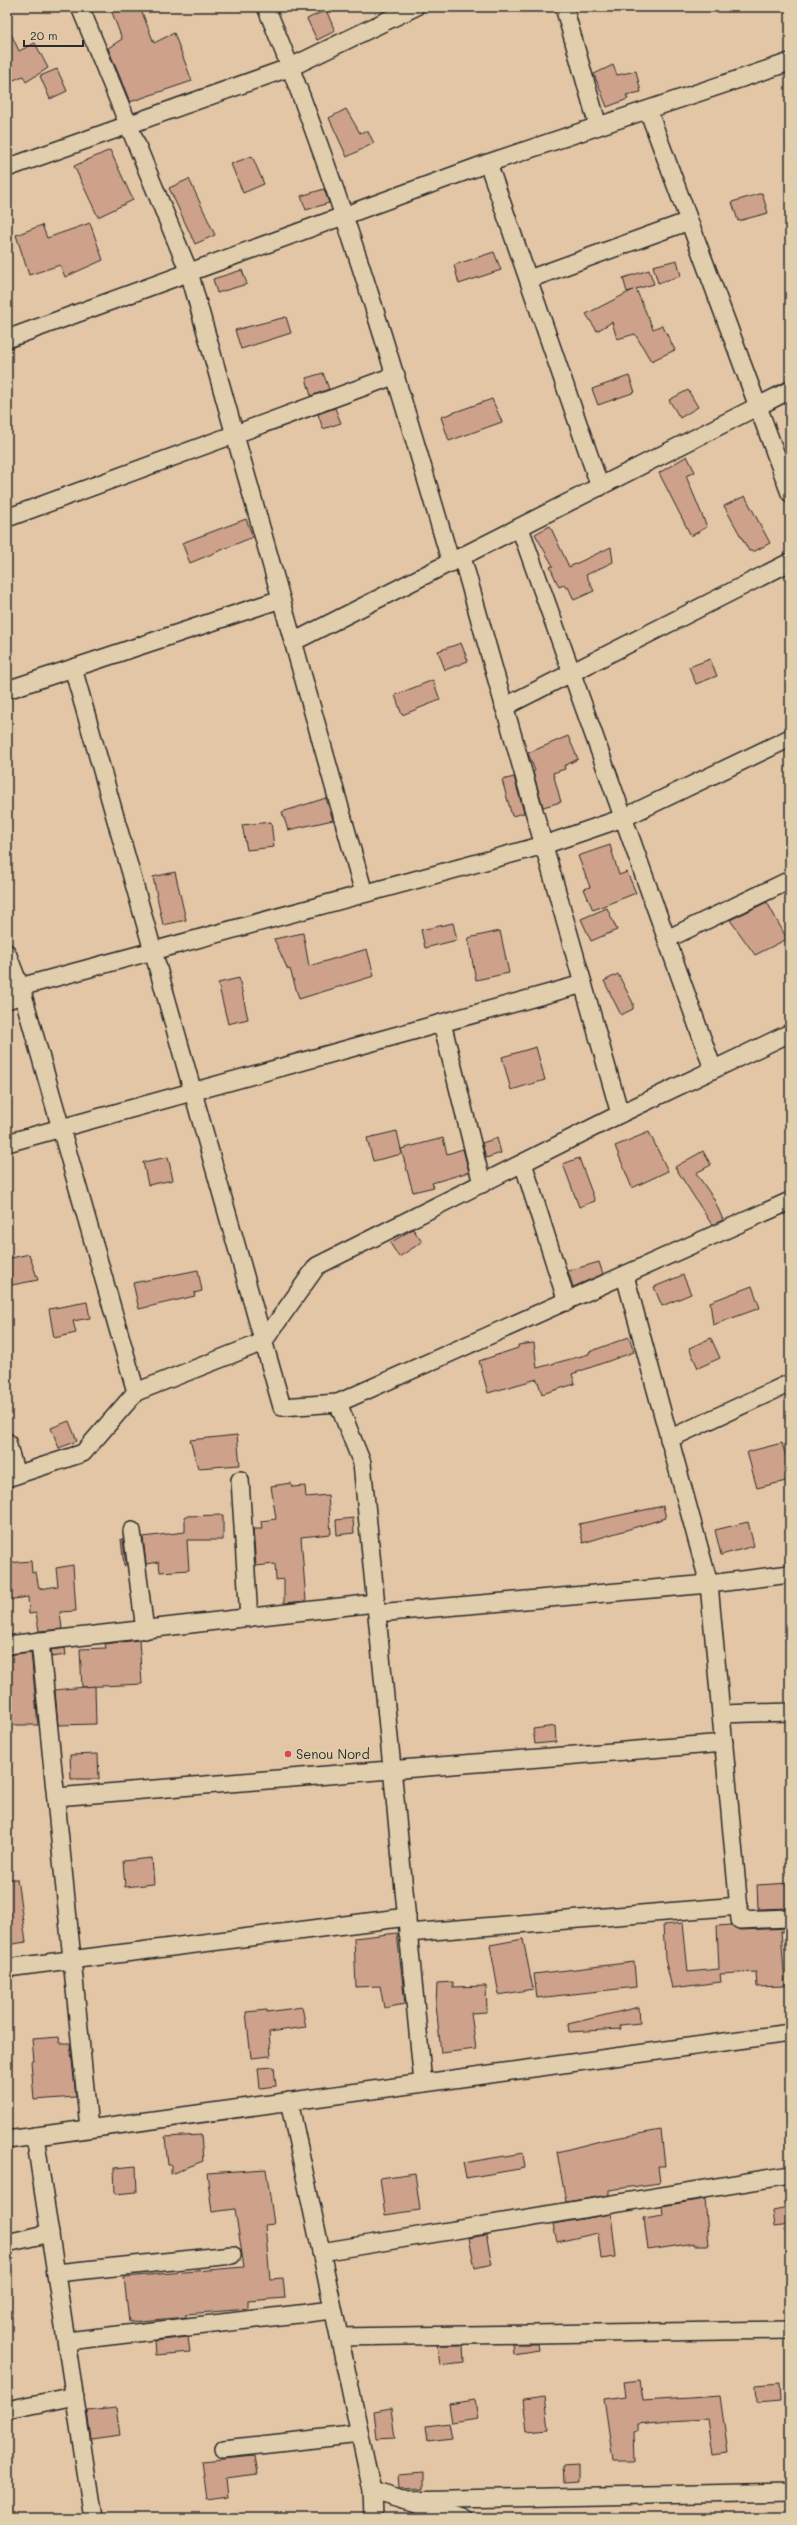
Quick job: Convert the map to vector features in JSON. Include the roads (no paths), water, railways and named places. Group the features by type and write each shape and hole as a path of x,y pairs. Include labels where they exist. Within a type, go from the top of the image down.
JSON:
{"street":[{"path":"80,7 189,272 364,893"},
{"path":"266,7 291,67 344,216 504,707 620,1114"},
{"path":"7,168 291,67 415,7"},
{"path":"564,7 598,126"},
{"path":"7,339 488,163 790,62"},
{"path":"648,110 790,493"},
{"path":"488,163 600,487"},
{"path":"529,279 689,221"},
{"path":"7,518 396,375"},
{"path":"293,642 790,390"},
{"path":"520,528 713,1069"},
{"path":"504,707 790,562"},
{"path":"7,690 281,599"},
{"path":"73,668 282,1407 338,1404 790,1201"},
{"path":"16,994 152,950 544,845 623,818 790,738"},
{"path":"667,939 790,880"},
{"path":"7,953 16,994 60,1128 136,1392"},
{"path":"7,1143 583,984"},
{"path":"442,1023 482,1184"},
{"path":"7,1442 11,1477 83,1453 136,1392 263,1342 317,1266 620,1114 790,1033"},
{"path":"522,1163 567,1302"},
{"path":"625,1276 709,1584 740,1920 790,1918"},
{"path":"669,1439 790,1383"},
{"path":"338,1404 362,1463 423,2083"},
{"path":"240,1480 249,1618"},
{"path":"132,1531 145,1630"},
{"path":"7,1645 249,1618 709,1584 790,1574"},
{"path":"40,1641 89,2128"},
{"path":"721,1714 790,1712"},
{"path":"56,1797 724,1743"},
{"path":"7,1968 407,1925 739,1906"},
{"path":"7,2140 790,2033"},
{"path":"289,2101 372,2491 373,2518"},
{"path":"35,2136 93,2518"},
{"path":"321,2252 790,2175"},
{"path":"7,2242 50,2233"},
{"path":"56,2272 232,2255"},
{"path":"67,2341 333,2310"},
{"path":"339,2337 790,2330"},
{"path":"7,2410 75,2396"},
{"path":"224,2449 360,2434"},
{"path":"372,2491 464,2518"},
{"path":"402,2500 790,2492"}],"place":[{"name":"Senou Nord","path":"288,1754"}]}
